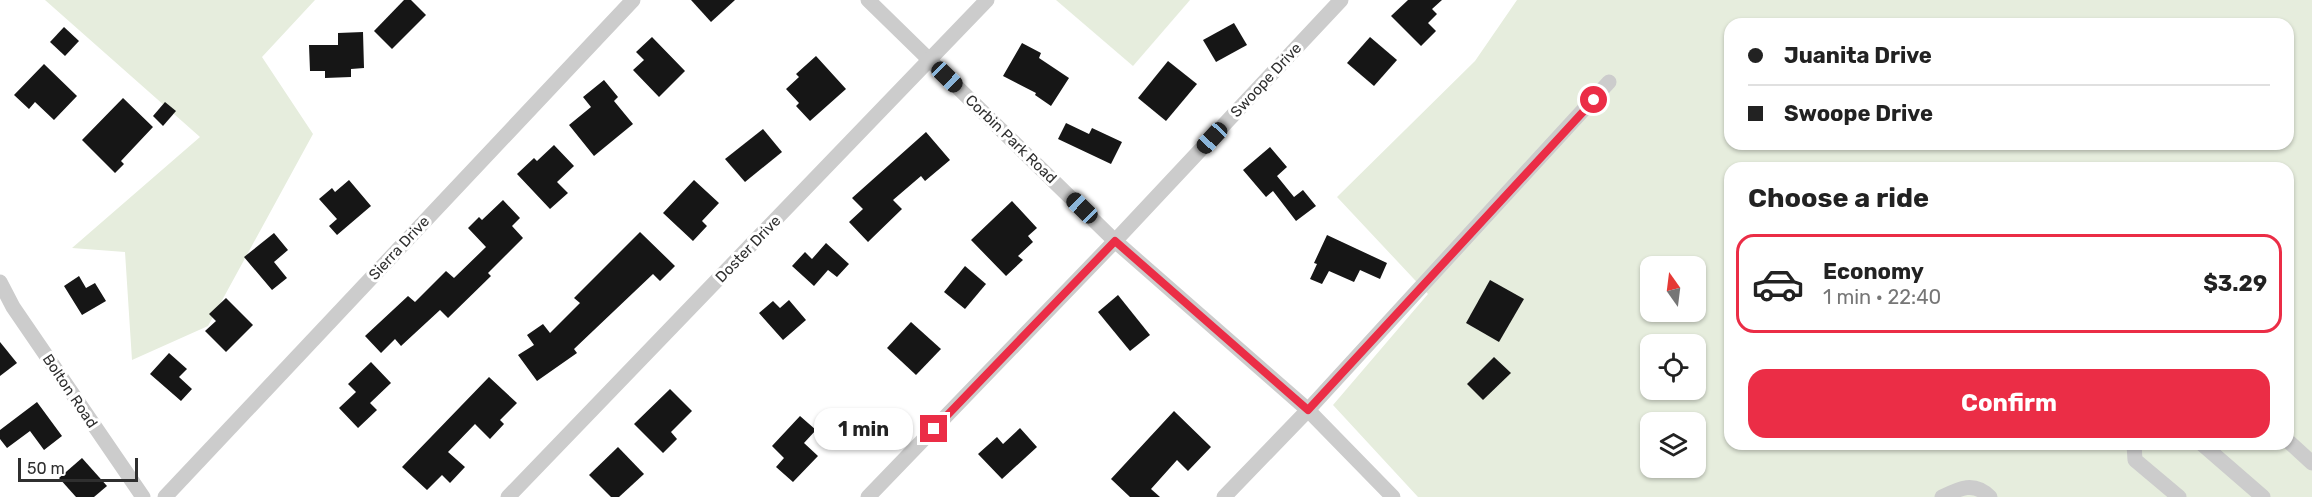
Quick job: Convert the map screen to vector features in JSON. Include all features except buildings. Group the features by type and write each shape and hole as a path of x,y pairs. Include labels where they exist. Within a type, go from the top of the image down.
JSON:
{"street":[{"name":"Sierra Drive","path":"165,497 633,0"},
{"name":"Corbin Park Road","path":"868,0 1115,241 1308,410 1393,497"},
{"name":"Doster Drive","path":"508,497 931,61 987,0"},
{"name":"Swoope Drive","path":"868,497 1115,241 1341,0"},
{"path":"1224,497 1308,410 1610,82"},
{"name":"Bolton Road","path":"0,282 13,307 143,497"},
{"path":"2294,446 2312,463"},
{"path":"2134,450 2135,460 2179,497"},
{"path":"2209,450 2263,497"},
{"path":"1942,497 1964,487 1983,489 1990,497"}],"green space":[{"path":"45,0 315,0 262,57 313,134 208,326 132,360 125,252 72,248 200,137"},
{"path":"1056,0 1190,0 1133,66"},
{"path":"1517,0 2312,0 2312,497 1418,497 1333,405 1428,294 1337,197 1475,61"}],"route":[{"path":"934,429 1115,241 1308,410 1594,100"}]}
